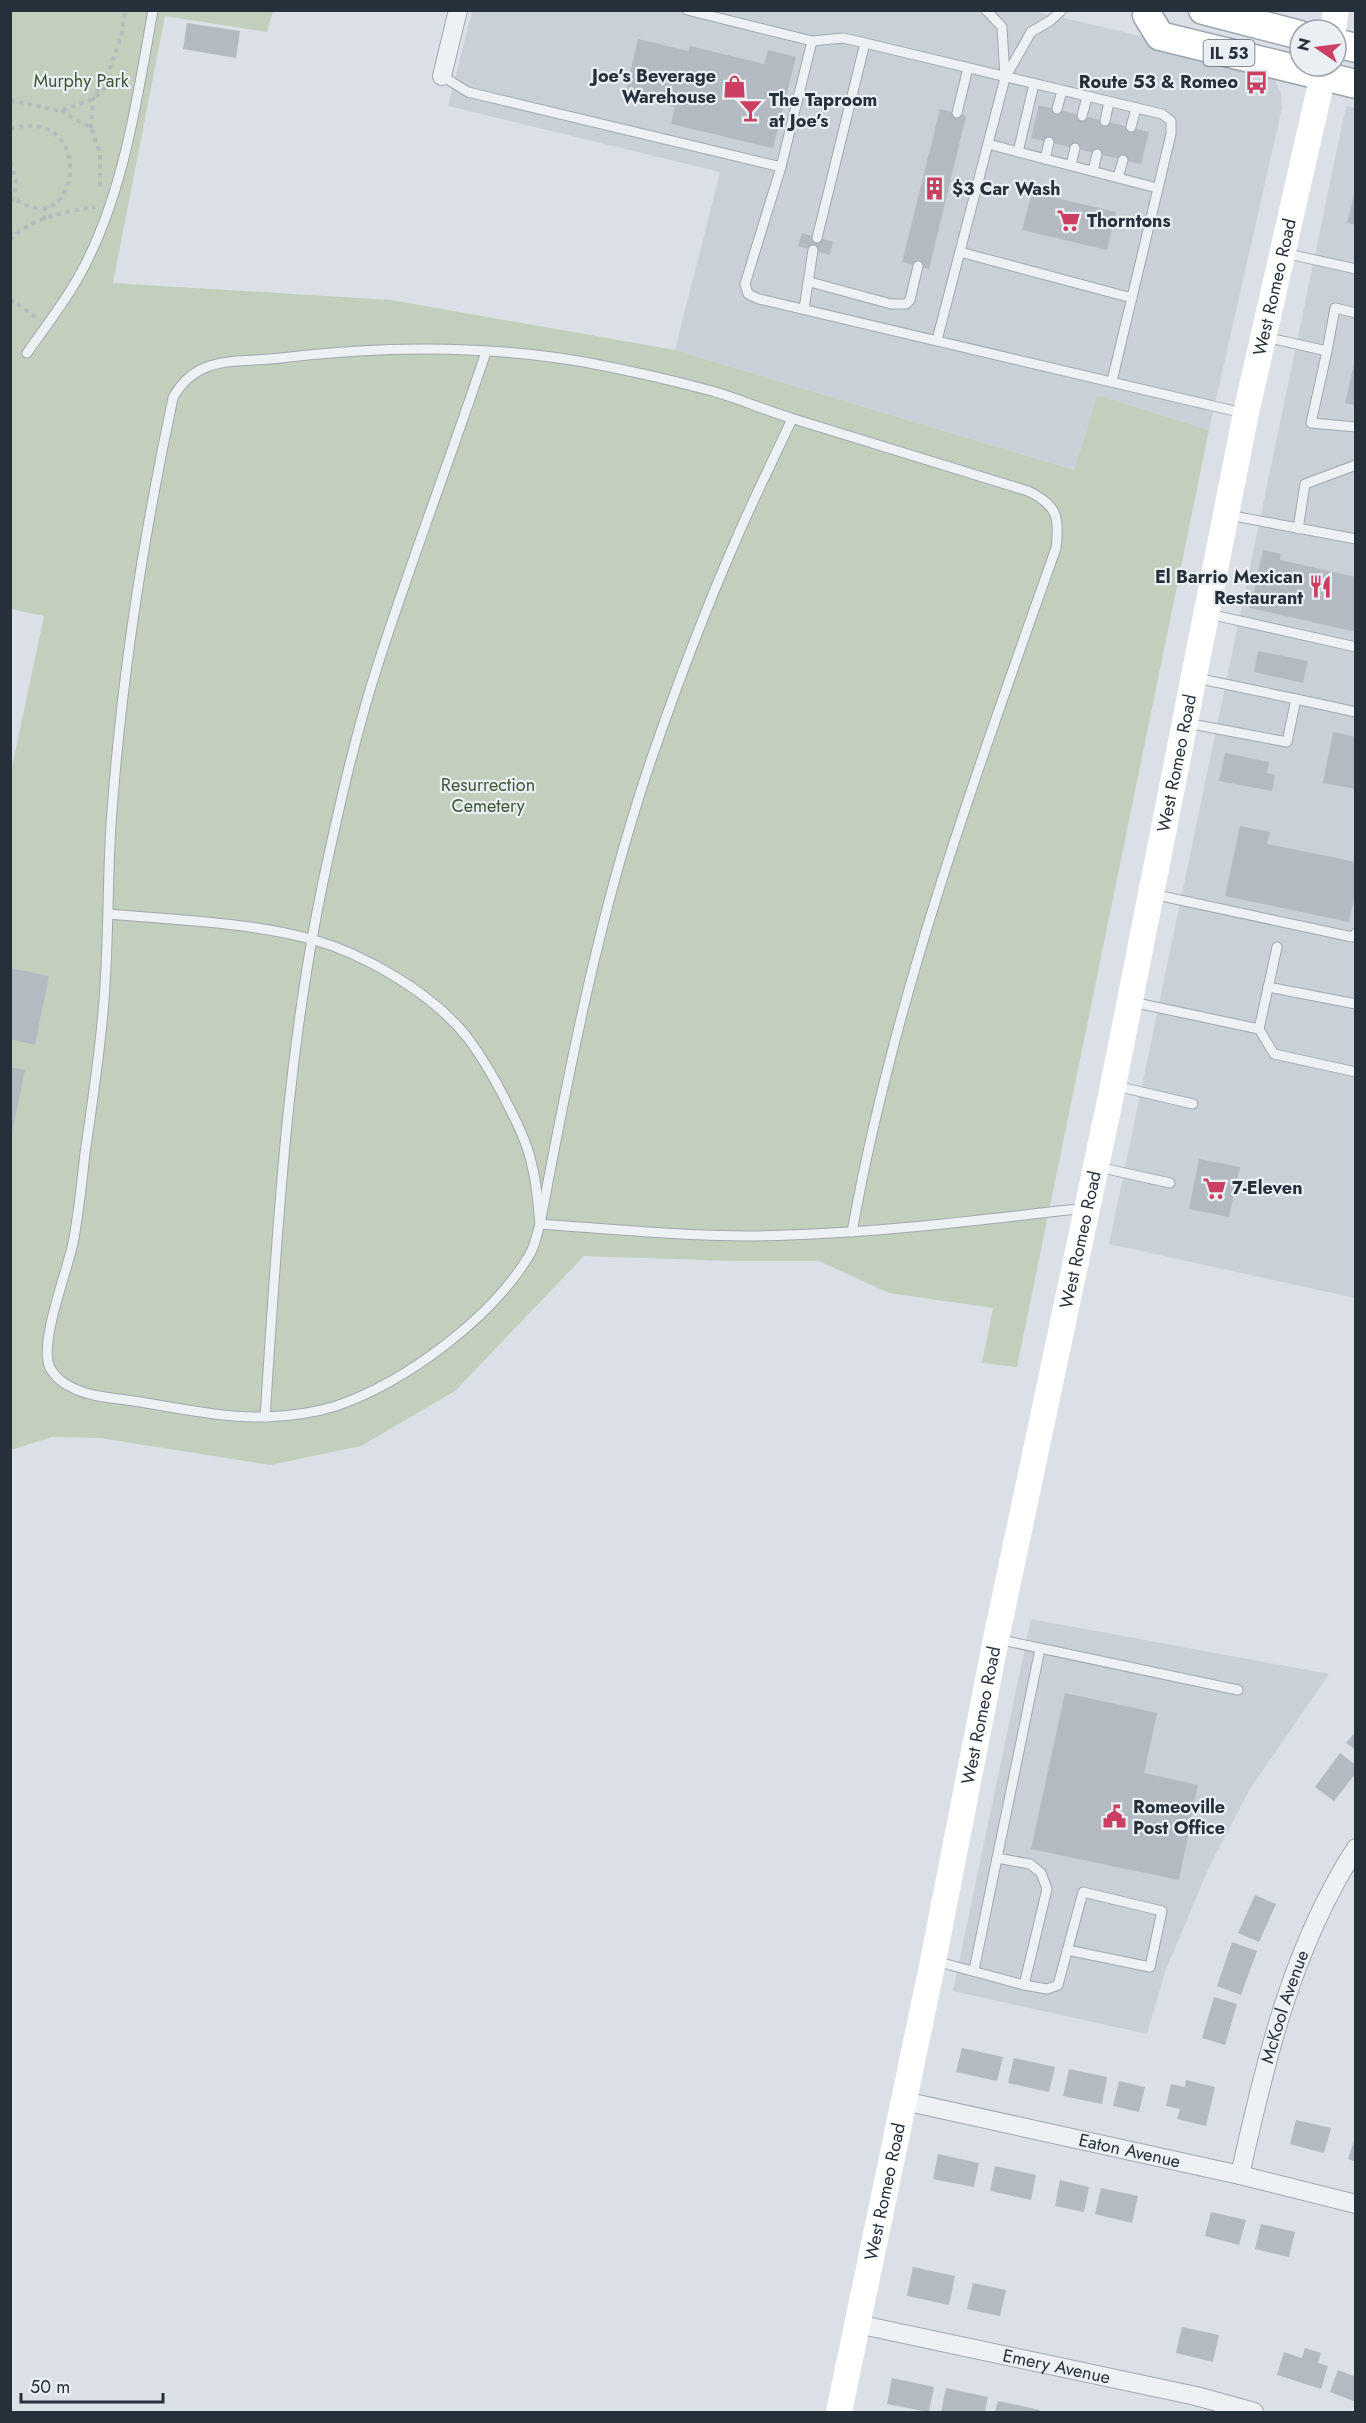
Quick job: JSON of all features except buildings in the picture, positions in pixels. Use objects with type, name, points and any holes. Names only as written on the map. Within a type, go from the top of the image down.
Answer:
[{"type":"main road","name":"IL 53","points":[[1203,10],[1288,31]]},
{"type":"main road","name":"IL 53","points":[[1144,12],[1160,36],[1288,63]]},
{"type":"main road","name":"West Romeo Road","points":[[838,2412],[933,1961],[996,1639],[1113,1086],[1246,413],[1322,78]]},
{"type":"main road","name":"IL 53","points":[[1341,78],[1356,84]]},
{"type":"street","points":[[442,76],[458,10]]},
{"type":"street","name":"McKool Avenue","points":[[1240,2175],[1273,2035],[1287,1991],[1312,1932],[1356,1848]]},
{"type":"street","name":"Eaton Avenue","points":[[904,2101],[1240,2175],[1356,2204]]},
{"type":"street","name":"Emery Avenue","points":[[857,2324],[1196,2396],[1254,2412]]},
{"type":"lane","points":[[27,353],[66,297],[87,261],[104,219],[121,165],[153,10]]},
{"type":"lane","points":[[687,10],[812,41],[843,38],[865,43],[1162,114],[1171,121],[1171,134],[1112,381]]},
{"type":"lane","points":[[986,10],[1002,27],[1005,78]]},
{"type":"lane","points":[[937,340],[1005,78],[1031,32],[1050,21],[1062,10]]},
{"type":"lane","points":[[812,41],[781,167],[745,284],[748,294],[759,299],[1246,413]]},
{"type":"lane","points":[[817,238],[865,43]]},
{"type":"lane","points":[[957,113],[968,68]]},
{"type":"lane","points":[[442,76],[468,92],[781,167]]},
{"type":"lane","points":[[1017,152],[1034,84]]},
{"type":"lane","points":[[1057,110],[1062,91]]},
{"type":"lane","points":[[1083,116],[1087,97]]},
{"type":"lane","points":[[1105,121],[1109,102]]},
{"type":"lane","points":[[1131,127],[1136,108]]},
{"type":"lane","points":[[1045,159],[1049,142]]},
{"type":"lane","points":[[988,144],[1157,188]]},
{"type":"lane","points":[[1071,165],[1075,148]]},
{"type":"lane","points":[[1093,171],[1097,154]]},
{"type":"lane","points":[[1118,177],[1123,160]]},
{"type":"lane","points":[[804,309],[810,282],[813,250]]},
{"type":"lane","points":[[960,252],[1131,298]]},
{"type":"lane","points":[[1282,253],[1356,269]]},
{"type":"lane","points":[[810,282],[891,304],[906,304],[910,300],[918,266]]},
{"type":"lane","points":[[1356,313],[1335,308],[1311,423],[1356,427]]},
{"type":"lane","points":[[1263,337],[1327,351]]},
{"type":"lane","points":[[792,419],[735,541],[702,620],[649,768],[621,860],[578,1027],[540,1224],[532,1251],[516,1273],[493,1301],[436,1351],[408,1371],[355,1399],[325,1409],[265,1417],[222,1415],[83,1393],[59,1380],[48,1363],[49,1334],[75,1230],[103,1012],[111,829],[126,676],[160,459],[173,398],[180,384],[189,374],[215,364],[340,351],[418,350],[486,352],[584,362],[713,392],[792,419],[1028,491],[1044,499],[1053,508],[1058,518],[1056,548],[953,846],[914,972],[866,1158],[852,1232]]},
{"type":"lane","points":[[265,1417],[287,1124],[301,1007],[338,818],[379,661],[486,352]]},
{"type":"lane","points":[[1298,529],[1305,484],[1356,465]]},
{"type":"lane","points":[[1227,515],[1356,539]]},
{"type":"lane","points":[[1206,614],[1356,647]]},
{"type":"lane","points":[[1193,678],[1356,712]]},
{"type":"lane","points":[[1184,722],[1287,742],[1296,699]]},
{"type":"lane","points":[[1152,894],[1352,937],[1356,933]]},
{"type":"lane","points":[[109,914],[269,929],[313,940],[344,950],[409,987],[441,1010],[466,1037],[496,1080],[518,1125],[532,1165],[540,1224]]},
{"type":"lane","points":[[1277,947],[1259,1029],[1274,1053],[1356,1072]]},
{"type":"lane","points":[[1268,987],[1356,1004]]},
{"type":"lane","points":[[1130,1002],[1259,1029]]},
{"type":"lane","points":[[1113,1086],[1193,1104]]},
{"type":"lane","points":[[1096,1167],[1170,1183]]},
{"type":"lane","points":[[540,1224],[657,1233],[748,1236],[914,1228],[1087,1208]]},
{"type":"lane","points":[[996,1639],[1238,1690]]},
{"type":"lane","points":[[974,1970],[1040,1649]]},
{"type":"lane","points":[[997,1858],[1030,1864],[1041,1873],[1047,1889],[1024,1985]]},
{"type":"lane","points":[[933,1961],[1047,1989],[1058,1985],[1067,1950],[1083,1892],[1162,1911],[1150,1967],[1067,1950]]},
{"type":"path","points":[[99,197],[100,153],[91,129],[93,99],[111,66],[122,33],[125,10]]},
{"type":"path","points":[[60,111],[93,99],[146,50]]},
{"type":"path","points":[[10,100],[60,111],[91,129]]},
{"type":"path","points":[[10,129],[22,125],[43,128],[57,136],[67,148],[71,164],[67,191],[54,205],[45,207],[24,205],[12,200],[15,179],[10,162]]},
{"type":"path","points":[[11,240],[18,232],[68,211],[99,206],[104,219]]},
{"type":"path","points":[[44,220],[45,207]]},
{"type":"path","points":[[10,222],[11,240]]},
{"type":"path","points":[[10,299],[47,324]]},
{"type":"shaded area","points":[[1029,10],[1253,62],[1266,69],[1275,80],[1281,93],[1282,108],[1209,430],[1097,395],[1074,470],[675,350],[720,172],[448,106],[472,11]]},
{"type":"shaded area","points":[[1346,106],[1356,108],[1355,1298],[1109,1244]]},
{"type":"shaded area","points":[[1031,1619],[1329,1674],[1250,1789],[1210,1865],[1165,1972],[1147,2034],[953,1991]]},
{"type":"green space","name":"Resurrection Cemetery","points":[[11,11],[273,11],[267,32],[165,16],[113,283],[391,300],[675,350],[1074,470],[1097,395],[1209,430],[1017,1367],[982,1363],[993,1308],[889,1293],[819,1261],[733,1261],[584,1256],[455,1391],[361,1446],[270,1465],[100,1438],[52,1437],[11,1450],[10,776],[44,616],[11,609]]},
{"type":"place","name":"Route 53 & Romeo","points":[[1256,82]]},
{"type":"place","name":"Joe’s Beverage Warehouse","points":[[734,86]]},
{"type":"place","name":"The Taproom at Joe’s","points":[[751,110]]},
{"type":"place","name":"$3 Car Wash","points":[[934,189]]},
{"type":"place","name":"Thorntons","points":[[1069,221]]},
{"type":"place","name":"El Barrio Mexican Restaurant","points":[[1321,587]]},
{"type":"place","name":"7-Eleven","points":[[1214,1188]]},
{"type":"place","name":"Romeoville Post Office","points":[[1115,1817]]},
{"type":"park label","name":"Murphy Park","points":[[81,81]]}]
